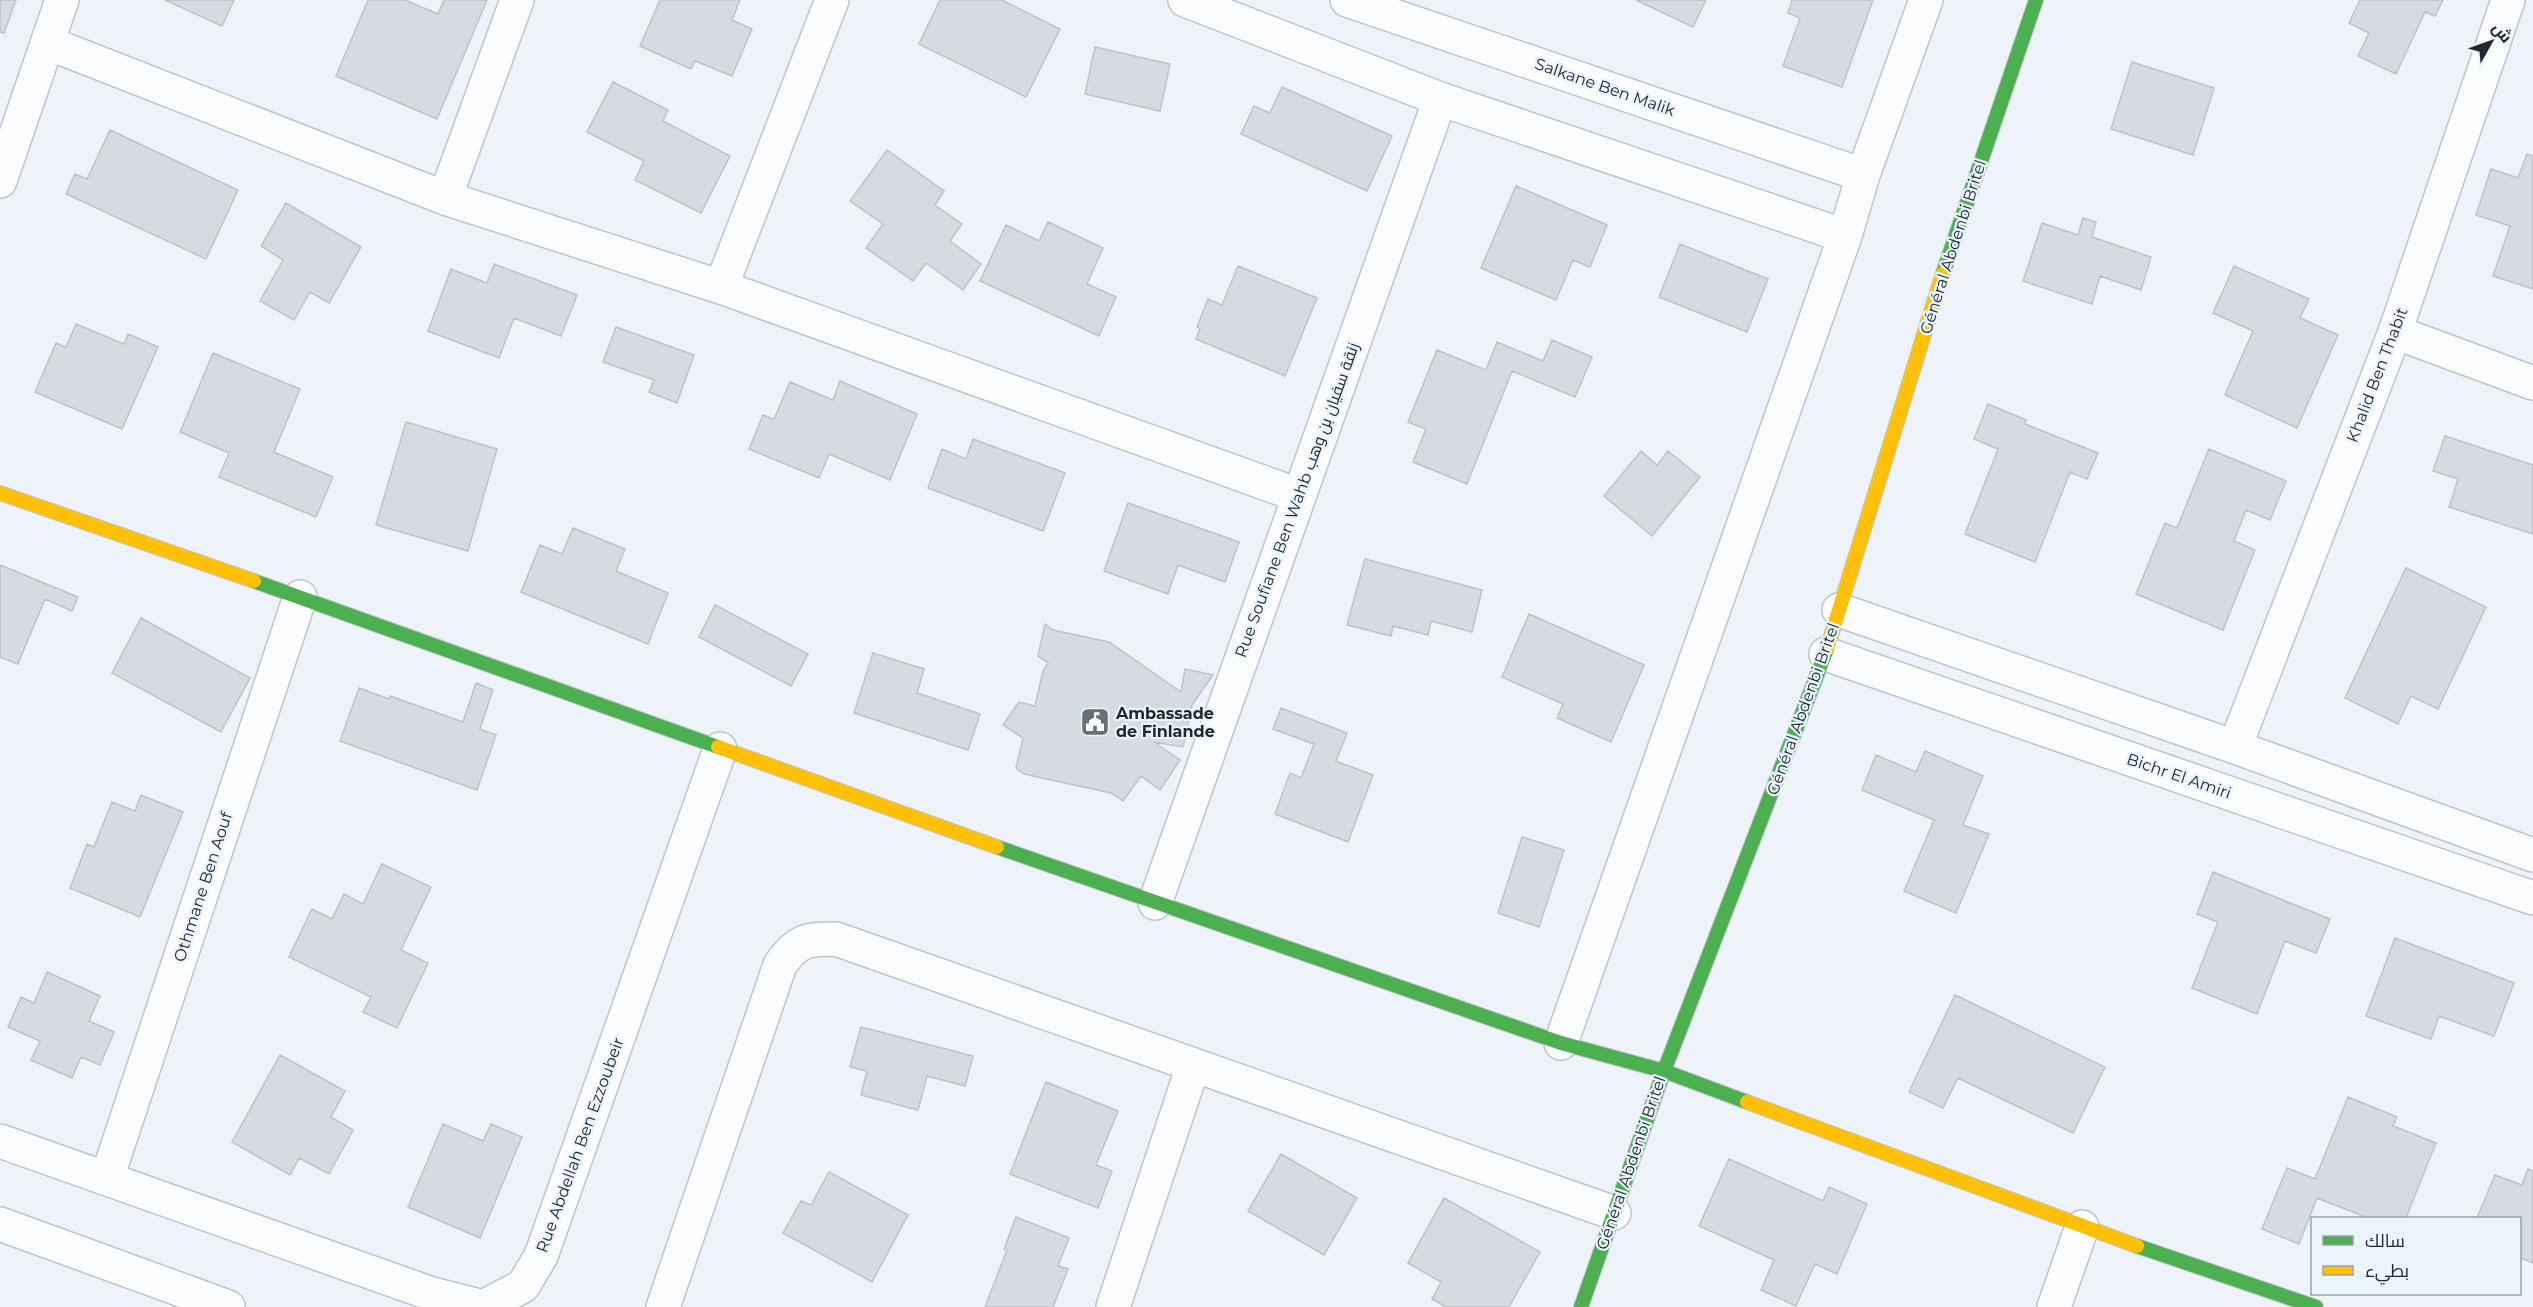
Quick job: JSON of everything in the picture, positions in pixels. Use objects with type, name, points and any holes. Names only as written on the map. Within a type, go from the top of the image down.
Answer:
[{"type":"street","points":[[0,181],[62,0]]},
{"type":"street","points":[[445,198],[517,0]]},
{"type":"street","points":[[721,287],[832,0]]},
{"type":"street","points":[[1185,0],[1440,99],[1845,236]]},
{"type":"street","name":"Salkane Ben Malik","points":[[1347,0],[1863,175]]},
{"type":"street","points":[[1561,1042],[1926,0]]},
{"type":"street","name":"Général Abdenbi Britel","points":[[1581,1307],[1664,1071],[1826,654],[1938,288],[2036,0]]},
{"type":"street","name":"Khalid Ben Thabit","points":[[2235,747],[2395,332],[2508,0]]},
{"type":"street","points":[[48,43],[445,198],[721,287],[1298,495]]},
{"type":"street","name":"Rue Soufiane Ben Wahb زنقة سفيان بن وهب","points":[[1155,903],[1440,99]]},
{"type":"street","points":[[2395,332],[2533,383]]},
{"type":"street","points":[[0,492],[1155,903],[1561,1042],[1664,1071],[2082,1227],[2316,1307]]},
{"type":"street","name":"Othmane Ben Aouf","points":[[107,1178],[300,597]]},
{"type":"street","points":[[1839,610],[2235,747],[2533,855]]},
{"type":"street","name":"Bichr El Amiri","points":[[1826,654],[2533,898]]},
{"type":"street","name":"Rue Abdellah Ben Ezzoubeir","points":[[0,1141],[432,1294],[483,1306],[523,1286],[541,1256],[720,749]]},
{"type":"street","points":[[663,1307],[780,965],[789,952],[809,939],[836,939],[1614,1213]]},
{"type":"street","points":[[1113,1307],[1193,1066]]},
{"type":"street","points":[[0,1224],[228,1307]]},
{"type":"street","points":[[2054,1307],[2082,1227]]},
{"type":"building","points":[[0,0],[16,0],[4,33],[0,32]]},
{"type":"building","points":[[165,0],[234,0],[222,26]]},
{"type":"building","points":[[368,0],[405,0],[438,14],[444,0],[487,0],[437,119],[336,76]]},
{"type":"building","points":[[660,0],[740,0],[732,20],[752,29],[732,76],[695,61],[691,69],[640,46]]},
{"type":"building","points":[[940,0],[1002,0],[1060,29],[1026,97],[919,44]]},
{"type":"building","points":[[1636,0],[1706,0],[1693,27]]},
{"type":"building","points":[[1792,0],[1873,0],[1842,87],[1783,66],[1800,18],[1788,13]]},
{"type":"building","points":[[2360,0],[2443,0],[2435,16],[2425,12],[2396,74],[2358,56],[2369,33],[2349,23]]},
{"type":"building","points":[[1095,47],[1170,64],[1160,111],[1085,94]]},
{"type":"building","points":[[2132,62],[2214,88],[2193,155],[2111,129]]},
{"type":"building","points":[[613,82],[668,110],[663,121],[730,156],[701,213],[635,180],[644,161],[587,132]]},
{"type":"building","points":[[1282,87],[1392,136],[1367,191],[1241,134],[1254,106],[1270,113]]},
{"type":"building","points":[[110,130],[238,190],[206,259],[66,194],[75,174],[87,179]]},
{"type":"building","points":[[887,150],[944,191],[935,205],[962,224],[950,241],[981,264],[963,290],[926,263],[913,281],[866,248],[883,224],[850,201]]},
{"type":"building","points":[[2527,154],[2533,156],[2533,289],[2493,276],[2510,226],[2476,215],[2491,169],[2518,178]]},
{"type":"building","points":[[1516,186],[1607,225],[1590,267],[1573,260],[1556,300],[1481,268]]},
{"type":"building","points":[[286,203],[361,247],[329,303],[310,292],[294,320],[260,301],[283,260],[261,246]]},
{"type":"building","points":[[2083,218],[2096,222],[2092,237],[2151,257],[2141,290],[2100,276],[2092,304],[2023,281],[2042,223],[2078,235]]},
{"type":"building","points":[[1048,222],[1103,248],[1087,284],[1116,297],[1099,336],[980,281],[1006,225],[1039,241]]},
{"type":"building","points":[[1680,244],[1768,279],[1747,332],[1659,297]]},
{"type":"building","points":[[494,264],[577,295],[561,336],[514,318],[499,358],[428,331],[451,269],[487,283]]},
{"type":"building","points":[[1238,266],[1317,298],[1285,376],[1196,339],[1200,329],[1197,327],[1208,299],[1222,305]]},
{"type":"building","points":[[2234,266],[2309,299],[2300,318],[2338,335],[2297,428],[2225,395],[2253,331],[2213,313]]},
{"type":"building","points":[[76,324],[124,344],[128,334],[158,347],[122,429],[35,392],[56,343],[66,347]]},
{"type":"building","points":[[616,327],[694,355],[677,403],[649,392],[654,380],[603,362]]},
{"type":"building","points":[[1552,340],[1592,357],[1575,397],[1512,371],[1467,484],[1413,462],[1426,429],[1408,422],[1437,350],[1486,370],[1497,342],[1543,361]]},
{"type":"building","points":[[213,353],[300,389],[274,452],[333,477],[316,517],[219,477],[229,453],[180,432]]},
{"type":"building","points":[[840,381],[917,414],[890,480],[829,454],[819,478],[749,449],[763,415],[774,419],[790,382],[833,400]]},
{"type":"building","points":[[1988,404],[2026,420],[2025,424],[2098,453],[2087,479],[2070,472],[2035,562],[1965,534],[1998,449],[1974,439]]},
{"type":"building","points":[[406,422],[497,449],[468,551],[376,525]]},
{"type":"building","points":[[2445,436],[2533,465],[2533,534],[2449,507],[2458,479],[2433,471]]},
{"type":"building","points":[[973,439],[1065,473],[1043,531],[928,488],[942,449],[966,459]]},
{"type":"building","points":[[2209,449],[2286,481],[2270,520],[2246,510],[2234,541],[2255,550],[2223,630],[2136,594],[2165,523],[2177,528]]},
{"type":"building","points":[[1641,451],[1657,465],[1668,451],[1700,477],[1652,536],[1604,496]]},
{"type":"building","points":[[1128,503],[1239,542],[1225,582],[1178,565],[1168,594],[1104,571]]},
{"type":"building","points":[[573,528],[625,549],[616,571],[668,593],[648,644],[521,592],[540,545],[562,554]]},
{"type":"building","points":[[1365,559],[1482,590],[1472,632],[1431,621],[1428,635],[1393,626],[1391,636],[1347,625]]},
{"type":"building","points":[[0,565],[78,597],[72,611],[45,599],[18,664],[0,657]]},
{"type":"building","points":[[2406,568],[2486,607],[2438,709],[2411,696],[2398,724],[2345,698]]},
{"type":"building","points":[[715,605],[808,654],[791,686],[699,637]]},
{"type":"building","points":[[1529,614],[1644,665],[1611,742],[1557,718],[1563,704],[1502,677]]},
{"type":"building","points":[[141,618],[250,678],[221,732],[112,673]]},
{"type":"building","points":[[1045,624],[1053,630],[1109,642],[1181,692],[1185,669],[1213,675],[1192,705],[1183,747],[1154,742],[1180,760],[1160,790],[1141,776],[1123,801],[1111,793],[1024,774],[1016,768],[1023,738],[1003,725],[1019,702],[1035,706],[1043,671],[1048,663],[1038,656]]},
{"type":"building","points":[[873,653],[924,669],[917,693],[980,714],[968,750],[854,713]]},
{"type":"building","points":[[476,683],[493,690],[480,729],[496,735],[477,790],[340,741],[359,688],[389,699],[390,696],[463,722]]},
{"type":"building","points":[[1281,708],[1347,733],[1336,761],[1373,775],[1348,842],[1275,814],[1290,773],[1301,778],[1314,744],[1273,729]]},
{"type":"building","points":[[1925,751],[1983,776],[1963,825],[1989,834],[1956,913],[1904,891],[1934,820],[1862,790],[1876,755],[1916,772]]},
{"type":"building","points":[[141,795],[183,812],[140,917],[70,888],[87,844],[94,847],[112,802],[135,811]]},
{"type":"building","points":[[1522,837],[1564,850],[1539,927],[1498,913]]},
{"type":"building","points":[[382,864],[431,887],[401,950],[428,963],[397,1028],[363,1012],[371,997],[289,957],[312,909],[332,919],[344,894],[363,904]]},
{"type":"building","points":[[2213,872],[2330,919],[2316,953],[2285,941],[2257,1014],[2192,988],[2218,922],[2197,914]]},
{"type":"building","points":[[2395,938],[2514,983],[2494,1036],[2439,1016],[2431,1039],[2366,1016]]},
{"type":"building","points":[[47,972],[100,996],[89,1021],[114,1032],[100,1065],[81,1057],[72,1078],[31,1060],[40,1041],[8,1027],[21,997],[34,1003]]},
{"type":"building","points":[[1955,995],[2105,1067],[2073,1133],[1958,1078],[1943,1108],[1909,1092]]},
{"type":"building","points":[[861,1027],[973,1056],[965,1086],[927,1076],[918,1110],[861,1095],[867,1071],[850,1067]]},
{"type":"building","points":[[280,1055],[345,1091],[331,1117],[353,1130],[329,1174],[299,1158],[290,1175],[232,1142]]},
{"type":"building","points":[[1046,1082],[1118,1111],[1096,1165],[1112,1171],[1098,1208],[1010,1174]]},
{"type":"building","points":[[2348,1097],[2397,1117],[2393,1126],[2436,1143],[2406,1217],[2365,1217],[2317,1198],[2299,1244],[2262,1229],[2287,1168],[2315,1179]]},
{"type":"building","points":[[443,1124],[483,1141],[491,1124],[522,1137],[480,1238],[408,1207]]},
{"type":"building","points":[[1281,1154],[1357,1198],[1324,1255],[1248,1211]]},
{"type":"building","points":[[1729,1159],[1823,1201],[1829,1187],[1867,1204],[1837,1274],[1815,1264],[1796,1306],[1761,1290],[1774,1260],[1699,1226]]},
{"type":"building","points":[[2528,1169],[2533,1171],[2533,1263],[2521,1258],[2521,1217],[2477,1217],[2495,1175],[2522,1185]]},
{"type":"building","points":[[829,1172],[908,1215],[872,1282],[783,1233],[801,1201],[811,1205]]},
{"type":"building","points":[[1444,1198],[1540,1252],[1509,1307],[1446,1307],[1432,1299],[1441,1282],[1408,1263]]},
{"type":"building","points":[[1016,1217],[1069,1238],[1058,1266],[1068,1269],[1053,1307],[985,1307],[1007,1250],[1004,1249]]},
{"type":"traffic: fast","points":[[1943,273],[2036,0]]},
{"type":"traffic: fast","points":[[254,581],[718,747]]},
{"type":"traffic: fast","points":[[1581,1307],[1664,1071],[1827,649]]},
{"type":"traffic: fast","points":[[997,847],[1561,1043],[1664,1071],[1747,1102]]},
{"type":"traffic: fast","points":[[2137,1246],[2316,1307]]},
{"type":"traffic: slow","points":[[1827,649],[1943,273]]},
{"type":"traffic: slow","points":[[0,493],[254,581]]},
{"type":"traffic: slow","points":[[718,747],[997,847]]},
{"type":"traffic: slow","points":[[1747,1102],[2137,1246]]},
{"type":"place","name":"Ambassade de Finlande","points":[[1095,722]]}]
